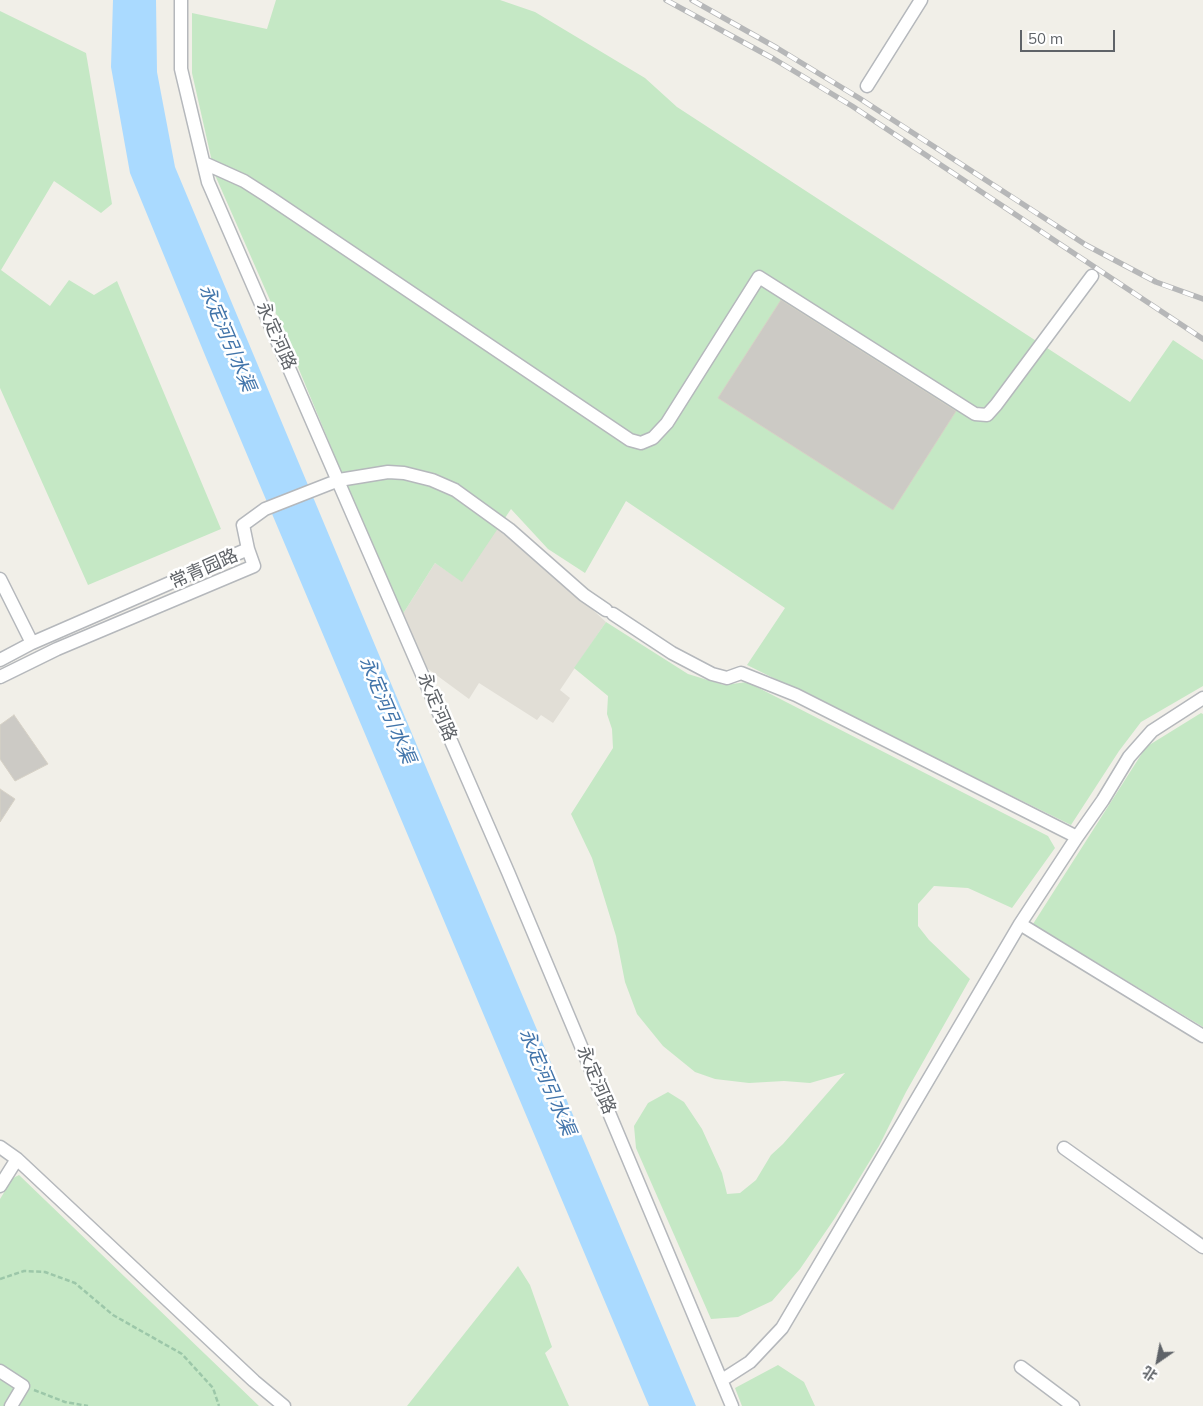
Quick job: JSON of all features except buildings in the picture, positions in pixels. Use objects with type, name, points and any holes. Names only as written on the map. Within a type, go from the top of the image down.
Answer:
[{"type":"street","name":"永定河路","points":[[181,0],[181,69],[208,182],[508,872],[732,1406]]},
{"type":"street","points":[[866,86],[921,0]]},
{"type":"street","points":[[204,163],[244,181],[630,440],[642,443],[653,438],[667,423],[759,277],[975,414],[987,414],[996,405],[1092,276]]},
{"type":"street","points":[[248,549],[243,525],[266,509],[325,485],[339,480],[388,472],[404,473],[432,480],[455,490],[509,529],[584,595],[672,653],[712,674],[727,678],[741,673],[796,695],[1077,837]]},
{"type":"street","name":"常青园路","points":[[0,660],[32,644],[248,549],[254,566],[57,649],[0,677]]},
{"type":"street","points":[[0,579],[32,644]]},
{"type":"street","points":[[722,1380],[750,1362],[782,1328],[1020,924],[1103,800],[1129,757],[1152,731],[1203,698]]},
{"type":"street","points":[[1020,924],[1203,1036]]},
{"type":"street","points":[[0,1147],[17,1159],[254,1381],[284,1406]]},
{"type":"street","points":[[1064,1148],[1203,1247]]},
{"type":"street","points":[[0,1186],[17,1159]]},
{"type":"street","points":[[1021,1367],[1073,1406]]},
{"type":"street","points":[[0,1371],[23,1386],[11,1406]]},
{"type":"path","points":[[0,1280],[24,1271],[45,1272],[75,1283],[113,1315],[182,1354],[212,1388],[219,1406]]},
{"type":"path","points":[[23,1386],[65,1402],[88,1406]]},
{"type":"shaded area","points":[[499,524],[606,622],[560,690],[570,698],[553,723],[541,715],[537,720],[479,683],[469,699],[420,663],[401,617],[435,563],[462,581]]},
{"type":"green space","points":[[276,0],[500,0],[535,12],[645,78],[677,107],[1130,402],[1173,340],[1203,360],[1203,686],[1141,722],[1119,751],[1071,825],[747,665],[785,608],[626,501],[585,573],[548,549],[511,509],[462,582],[435,563],[401,617],[277,316],[215,175],[192,73],[192,13],[267,29]]},
{"type":"green space","points":[[0,11],[86,53],[112,204],[101,213],[54,181],[1,270],[50,306],[69,280],[94,295],[117,281],[221,529],[88,585],[0,388]]},
{"type":"green space","points":[[606,622],[688,674],[724,685],[747,682],[1048,836],[1055,848],[1012,908],[968,888],[934,886],[918,904],[918,926],[929,940],[970,979],[906,1092],[879,1146],[835,1218],[800,1269],[772,1301],[738,1317],[711,1319],[636,1148],[634,1126],[648,1103],[668,1092],[684,1102],[702,1129],[722,1173],[727,1194],[740,1193],[756,1180],[771,1155],[783,1144],[845,1073],[810,1083],[784,1081],[749,1083],[715,1079],[695,1072],[663,1046],[637,1014],[625,982],[616,936],[592,858],[571,814],[613,748],[612,729],[607,714],[608,696],[574,668]]},
{"type":"green space","points":[[1201,713],[1203,714],[1203,1027],[1033,924],[1146,747]]},
{"type":"green space","points":[[19,1175],[259,1406],[0,1406],[0,1199],[13,1178]]},
{"type":"green space","points":[[518,1266],[530,1285],[552,1347],[545,1353],[569,1406],[407,1406]]},
{"type":"green space","points":[[778,1365],[804,1382],[815,1406],[742,1406],[735,1388]]},
{"type":"water","name":"永定河引水渠","points":[[113,0],[156,0],[157,72],[175,167],[696,1406],[649,1406],[207,360],[130,173],[111,67]]},
{"type":"railway","points":[[666,0],[774,59],[852,106],[1203,339]]},
{"type":"railway","points":[[692,0],[777,48],[859,98],[1086,245],[1156,282],[1203,299]]}]
